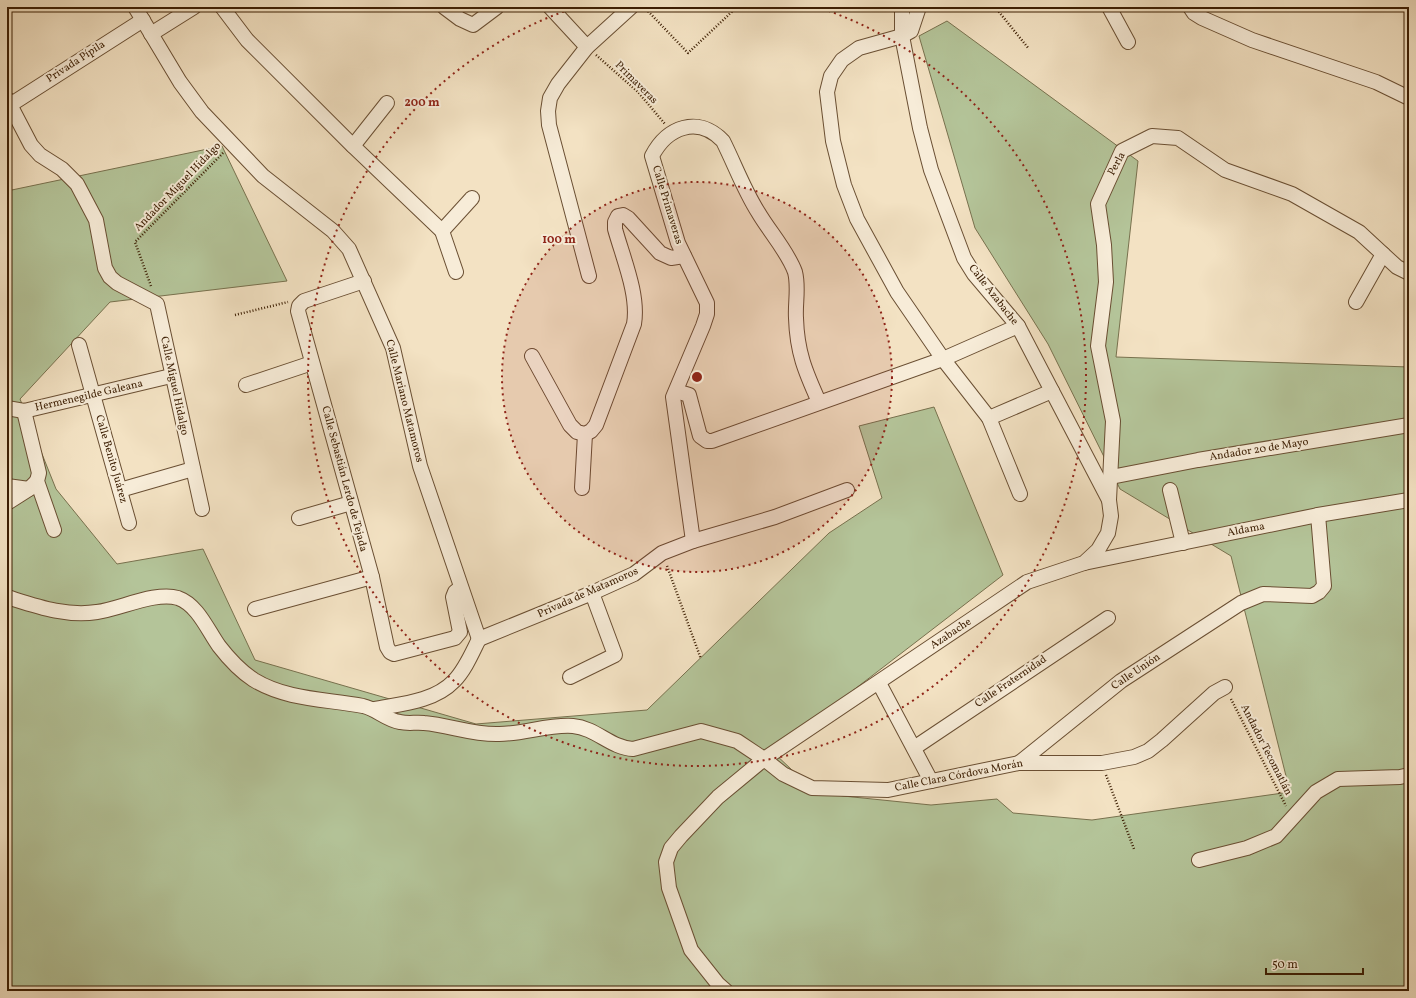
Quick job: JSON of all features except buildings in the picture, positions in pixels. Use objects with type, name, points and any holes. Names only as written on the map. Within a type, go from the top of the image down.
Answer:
[{"type":"street","name":"Calle Mariano Matamoros","points":[[135,7],[184,88],[202,112],[263,176],[342,240],[349,249],[393,348],[420,466],[460,588],[479,639]]},
{"type":"street","points":[[151,34],[194,7]]},
{"type":"street","points":[[222,7],[247,40],[352,146],[442,231],[456,272]]},
{"type":"street","points":[[444,7],[460,20],[473,24],[497,7]]},
{"type":"street","points":[[550,7],[587,47]]},
{"type":"street","points":[[589,276],[549,126],[548,111],[550,98],[558,84],[587,47],[631,7]]},
{"type":"street","name":"Calle Azabache","points":[[902,7],[902,36],[920,128],[931,170],[964,258],[974,274],[1018,326],[1109,500]]},
{"type":"street","points":[[919,7],[914,24],[910,31],[902,36],[859,48],[842,60],[831,76],[827,92],[832,134],[844,185],[857,219],[897,292],[943,359],[989,418],[1020,494]]},
{"type":"street","points":[[1108,7],[1128,42]]},
{"type":"street","points":[[1190,7],[1194,13],[1202,18],[1252,40],[1376,82],[1409,98]]},
{"type":"street","name":"Privada Pípila","points":[[8,102],[143,20]]},
{"type":"street","points":[[8,102],[31,145],[40,155],[62,169],[77,184],[96,220],[105,268],[110,277],[117,283],[157,304]]},
{"type":"street","points":[[352,146],[387,103]]},
{"type":"street","name":"Calle Primaveras","points":[[693,541],[673,397],[707,314],[707,303],[684,256],[652,156],[658,144],[672,132],[688,127],[705,128],[716,133],[723,141],[756,210],[790,261],[795,272],[797,283],[796,316],[798,346],[804,369],[819,402]]},
{"type":"street","name":"Perla","points":[[1109,500],[1114,422],[1098,346],[1106,282],[1104,245],[1098,204],[1122,150],[1152,136],[1178,138],[1225,170],[1292,194],[1359,232],[1397,267],[1409,273]]},
{"type":"street","points":[[442,231],[472,198]]},
{"type":"street","points":[[532,356],[570,425],[577,432],[585,434],[591,431],[596,425],[634,324],[636,312],[635,299],[614,229],[618,216],[623,215],[628,218],[665,257],[684,256]]},
{"type":"street","points":[[1356,302],[1383,254]]},
{"type":"street","points":[[300,306],[304,302],[364,281]]},
{"type":"street","name":"Calle Miguel Hidalgo","points":[[157,304],[171,376],[202,509]]},
{"type":"street","name":"Calle Sebastián Lerdo de Tejada","points":[[300,306],[298,311],[372,577],[387,647],[390,652],[394,654],[456,638],[460,632],[453,597],[455,592],[460,588]]},
{"type":"street","points":[[676,391],[689,395],[700,436],[708,441],[943,359],[1018,326]]},
{"type":"street","name":"Calle Benito Juárez","points":[[79,345],[129,523]]},
{"type":"street","points":[[246,385],[312,363]]},
{"type":"street","name":"Hermenegilde Galeana","points":[[7,408],[24,411],[171,376]]},
{"type":"street","points":[[989,418],[1052,391]]},
{"type":"street","points":[[7,503],[33,485],[39,473],[24,411]]},
{"type":"street","name":"Andador 20 de Mayo","points":[[1110,477],[1198,460],[1409,426]]},
{"type":"street","points":[[582,488],[585,434]]},
{"type":"street","points":[[120,490],[193,469]]},
{"type":"street","points":[[7,486],[33,485]]},
{"type":"street","points":[[33,485],[54,530]]},
{"type":"street","name":"Privada de Matamoros","points":[[479,639],[592,593],[634,574],[662,553],[693,541],[775,517],[847,490]]},
{"type":"street","points":[[1170,490],[1183,543]]},
{"type":"street","name":"Azabache","points":[[726,991],[718,984],[691,950],[669,888],[666,862],[676,842],[708,808],[764,759],[1027,582],[1084,563],[1098,550],[1108,533],[1111,516],[1109,500]]},
{"type":"street","name":"Aldama","points":[[1084,563],[1318,515],[1409,500]]},
{"type":"street","points":[[299,518],[351,503]]},
{"type":"street","name":"Calle Unión","points":[[1019,762],[1120,681],[1241,603],[1263,594],[1312,596],[1319,592],[1324,586],[1318,515]]},
{"type":"street","points":[[255,609],[372,577]]},
{"type":"street","points":[[570,677],[615,655],[592,593]]},
{"type":"street","points":[[7,597],[43,608],[79,614],[98,612],[153,598],[168,596],[178,598],[189,604],[197,613],[220,647],[236,666],[254,680],[287,694],[374,709],[409,702],[431,696],[444,690],[455,681],[479,639]]},
{"type":"street","name":"Calle Fraternidad","points":[[914,748],[1108,618]]},
{"type":"street","points":[[879,683],[931,781]]},
{"type":"street","name":"Calle Clara Córdova Morán","points":[[764,759],[783,774],[812,788],[888,790],[1019,762],[1102,763],[1134,757],[1148,751],[1214,693],[1225,687]]},
{"type":"street","points":[[374,709],[391,720],[401,723],[425,723],[477,733],[499,734],[571,726],[583,727],[623,748],[633,749],[701,731],[737,741],[764,759]]},
{"type":"street","points":[[1199,860],[1247,848],[1276,836],[1316,792],[1338,779],[1400,777],[1409,775]]},
{"type":"path","points":[[644,7],[688,53],[737,7]]},
{"type":"path","points":[[995,7],[1029,49]]},
{"type":"path","name":"Primaveras","points":[[587,47],[638,92],[672,132]]},
{"type":"path","name":"Andador Miguel Hidalgo","points":[[157,304],[135,242],[231,144]]},
{"type":"path","points":[[235,314],[283,302],[300,306]]},
{"type":"path","points":[[662,553],[701,659]]},
{"type":"path","name":"Andador Tecomatlán","points":[[1225,687],[1292,819]]},
{"type":"path","points":[[1102,763],[1134,849]]},
{"type":"green space","points":[[947,21],[1138,161],[1116,357],[1409,367],[1409,991],[7,991],[7,191],[222,146],[287,281],[110,302],[20,399],[56,489],[117,564],[203,549],[255,660],[476,724],[647,710],[829,533],[882,498],[859,426],[934,407],[1003,575],[773,752],[810,787],[843,796],[931,805],[997,799],[1013,813],[1092,820],[1290,792],[1231,556],[1120,489],[1048,344],[975,228],[919,36]]}]
